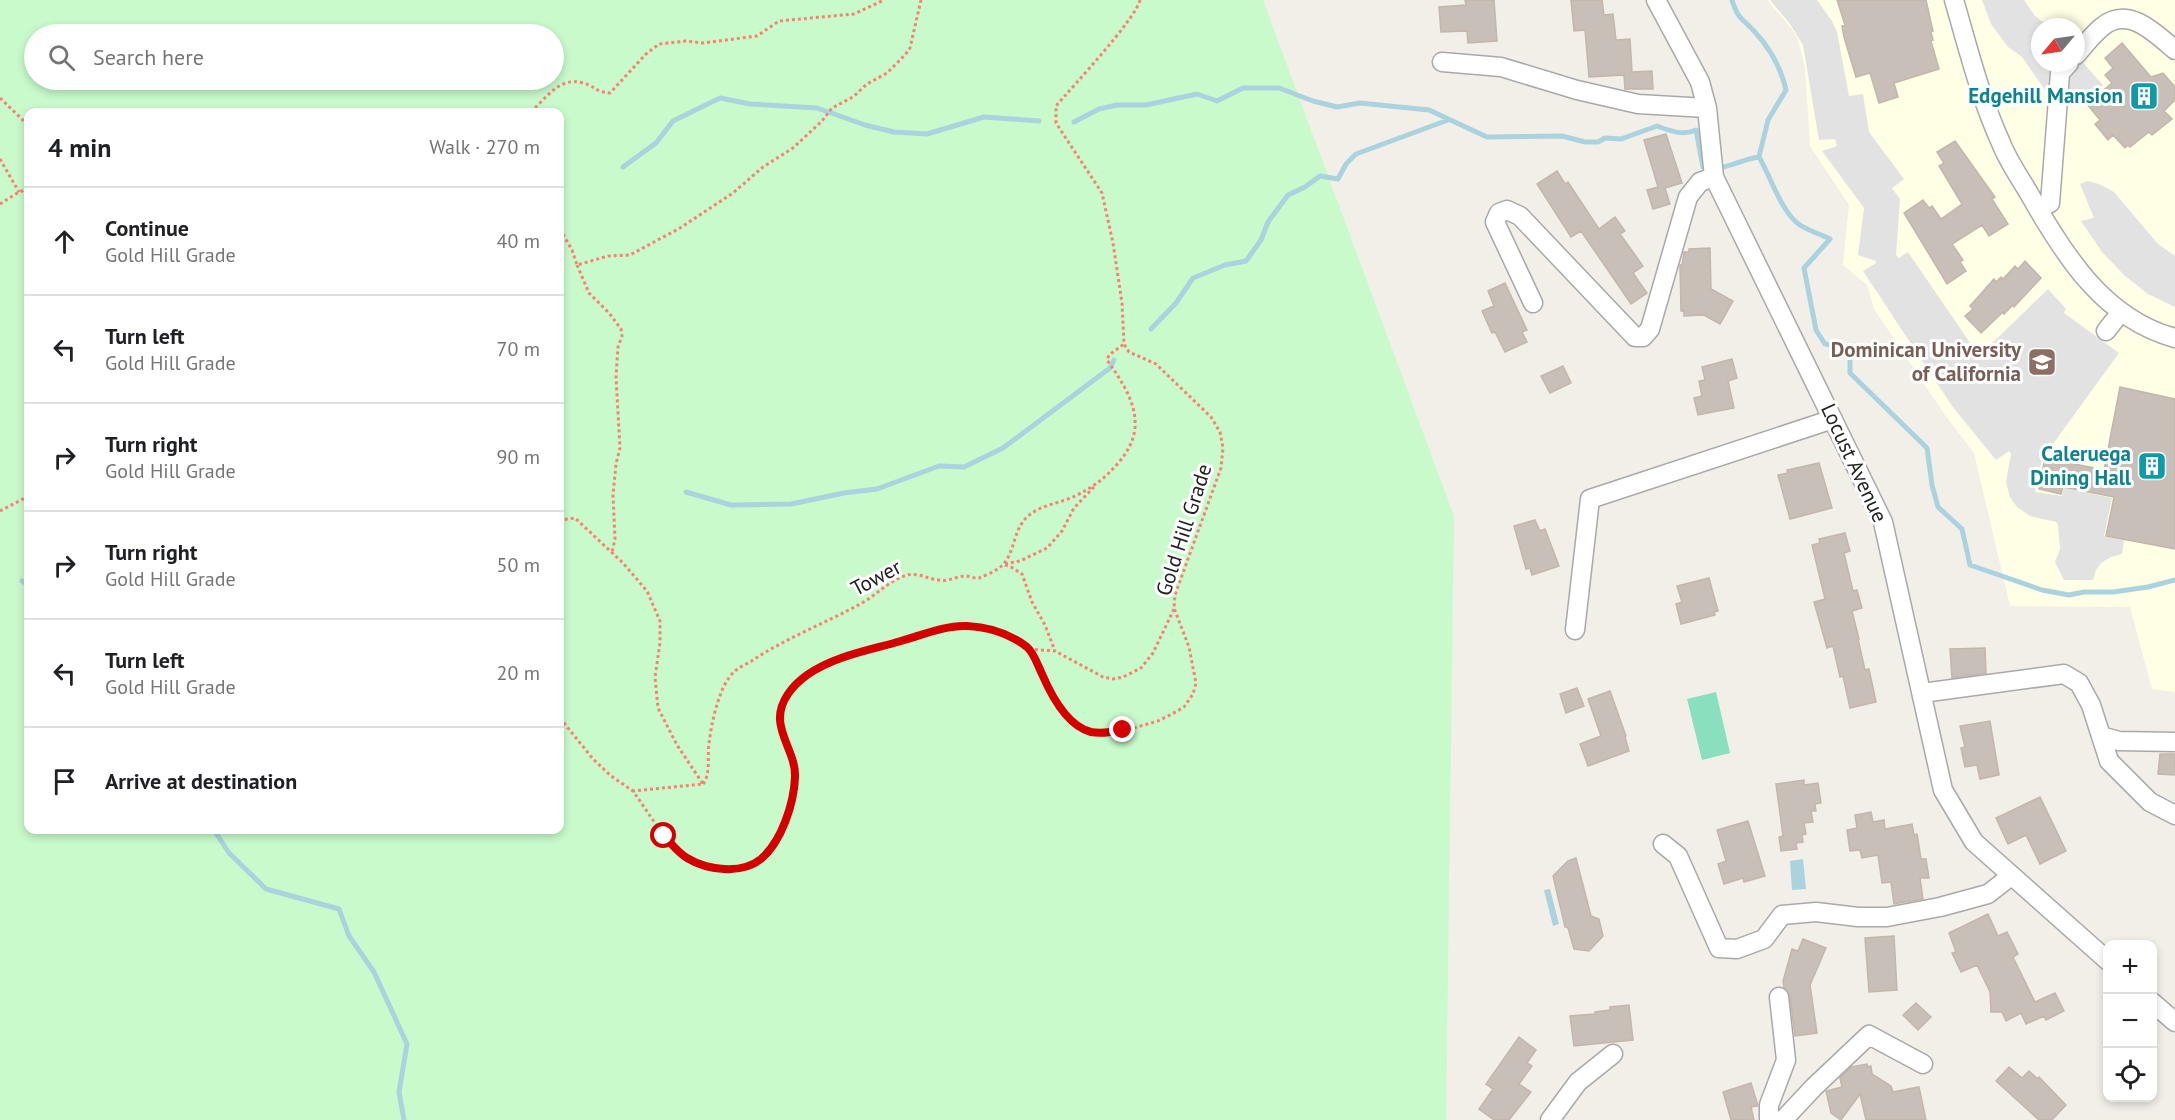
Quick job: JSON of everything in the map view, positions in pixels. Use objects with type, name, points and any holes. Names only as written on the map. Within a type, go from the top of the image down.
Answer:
[{"type":"street","name":"Locust Avenue","points":[[1656,0],[1700,82],[1707,108],[1714,177],[1883,522],[1943,790],[1974,842],[2103,958]]},
{"type":"street","points":[[1954,0],[1978,83],[2001,145],[2055,240],[2095,291],[2121,312],[2158,334],[2175,339]]},
{"type":"street","points":[[2085,45],[2102,27],[2116,18],[2133,19],[2175,50]]},
{"type":"street","points":[[1442,62],[1501,67],[1577,90],[1638,104],[1707,108]]},
{"type":"street","points":[[2038,209],[2050,203],[2061,72]]},
{"type":"street","points":[[1533,303],[1495,222],[1499,213],[1507,210],[1520,216],[1635,337],[1643,337],[1650,329],[1688,197],[1700,182],[1714,177]]},
{"type":"street","points":[[2106,331],[2121,312]]},
{"type":"street","points":[[1575,630],[1590,499],[1833,419]]},
{"type":"street","points":[[1922,693],[2064,674],[2079,683],[2091,705],[2109,761],[2150,802],[2175,815]]},
{"type":"street","points":[[2102,736],[2119,741],[2175,742]]},
{"type":"street","points":[[1663,844],[1678,856],[1719,948],[1737,949],[1764,939],[1782,915],[1816,912],[1858,917],[1887,917],[1940,908],[1988,894],[2012,876]]},
{"type":"street","points":[[1769,1120],[1769,1105],[1786,1060],[1779,998]]},
{"type":"street","points":[[2157,1006],[2175,1022]]},
{"type":"street","points":[[1783,1120],[1869,1035],[1923,1064]]},
{"type":"street","points":[[1550,1120],[1578,1082],[1613,1054]]},
{"type":"path","points":[[564,83],[570,80],[585,83],[599,92],[610,93],[646,54],[659,44],[686,41],[704,43],[757,36],[779,21],[855,14],[884,0]]},
{"type":"path","points":[[577,265],[608,256],[630,255],[680,228],[727,198],[763,167],[793,148],[822,121],[832,108],[853,97],[867,84],[887,73],[905,56],[910,48],[921,0]]},
{"type":"path","points":[[1055,651],[1048,638],[1045,625],[1032,602],[1022,574],[1004,565],[1022,523],[1027,517],[1040,507],[1066,500],[1096,486],[1130,449],[1136,420],[1132,402],[1120,377],[1107,360],[1108,355],[1124,344],[1122,303],[1109,218],[1102,193],[1056,123],[1056,106],[1122,28],[1138,7],[1140,0]]},
{"type":"path","points":[[535,108],[554,90]]},
{"type":"path","points":[[0,98],[24,121]]},
{"type":"path","points":[[0,159],[19,192]]},
{"type":"path","points":[[0,204],[24,190]]},
{"type":"path","points":[[564,234],[589,293],[621,329],[616,377],[620,448],[613,495],[615,539],[612,553]]},
{"type":"path","name":"Gold Hill Grade","points":[[1029,649],[1051,695],[1082,728],[1091,732],[1123,730],[1158,721],[1184,707],[1193,693],[1196,683],[1189,647],[1174,608],[1174,595],[1221,468],[1223,448],[1220,432],[1210,417],[1156,364],[1129,352],[1124,344]]},
{"type":"path","name":"Tower","points":[[703,784],[708,778],[709,744],[718,704],[724,685],[733,673],[787,639],[863,603],[904,576],[915,574],[942,581],[967,576],[977,578],[1047,548],[1062,531],[1074,508],[1096,486]]},
{"type":"path","points":[[0,511],[24,497]]},
{"type":"path","points":[[564,520],[575,518],[623,563],[647,591],[660,621],[660,643],[655,677],[658,708],[677,745],[703,784],[633,791]]},
{"type":"path","points":[[564,723],[593,759],[611,776],[633,791],[664,836],[685,857],[701,865],[718,868],[741,867],[760,859],[778,837],[792,803],[795,773],[780,719],[784,700],[793,687],[806,675],[841,658],[941,629],[967,626],[1008,634],[1029,649],[1055,651],[1102,677],[1113,679],[1124,677],[1141,668],[1154,653],[1174,608]]},
{"type":"shaded area","name":"Dominican University of California","points":[[1767,0],[2175,0],[2175,692],[2152,689],[2130,607],[2010,606],[1974,453],[1945,415],[1874,309],[1867,285],[1843,265],[1849,205],[1810,146],[1805,67],[1798,40],[1792,29]]},
{"type":"shaded area","points":[[1770,0],[1817,0],[1832,21],[1837,32],[1849,96],[1863,94],[1869,132],[1904,179],[1892,188],[1900,199],[1896,255],[1899,258],[1908,252],[1979,356],[2048,289],[2066,309],[2064,313],[2119,353],[2042,459],[2035,492],[2062,496],[2064,488],[2112,498],[2104,536],[2124,540],[2122,554],[2101,563],[2093,580],[2064,580],[2055,562],[2060,549],[2058,525],[2056,522],[2030,516],[2017,507],[2010,497],[2006,482],[2011,454],[2009,451],[1996,460],[1952,406],[1863,271],[1876,263],[1876,261],[1858,255],[1864,208],[1822,151],[1837,146],[1835,139],[1819,140],[1803,45],[1790,24]]},
{"type":"shaded area","points":[[1982,0],[2024,0],[2038,18],[2031,18],[2031,70],[2022,57],[2008,47],[1991,24]]},
{"type":"shaded area","points":[[2085,65],[2103,85],[2084,102],[2074,90],[2045,90],[2032,72],[2085,72]]},
{"type":"shaded area","points":[[2088,181],[2114,192],[2158,244],[2175,256],[2175,307],[2148,294],[2125,276],[2102,252],[2081,221],[2094,218],[2080,184]]},
{"type":"green space","points":[[0,0],[1263,0],[1454,516],[1446,1120],[0,1120]]},
{"type":"green space","points":[[1716,692],[1730,753],[1702,760],[1687,699]]},
{"type":"water","points":[[1803,859],[1806,889],[1792,890],[1790,861]]},
{"type":"water","points":[[1550,889],[1559,924],[1553,926],[1544,890]]},
{"type":"building","points":[[1465,0],[1494,0],[1497,41],[1468,43],[1467,31],[1441,32],[1439,7],[1466,5]]},
{"type":"building","points":[[1571,0],[1602,0],[1604,15],[1613,14],[1616,40],[1630,39],[1632,72],[1652,71],[1653,89],[1625,89],[1624,75],[1589,77],[1585,30],[1574,31]]},
{"type":"building","points":[[1837,0],[1926,0],[1933,31],[1931,41],[1939,69],[1894,83],[1898,97],[1879,103],[1870,73],[1856,77],[1844,37],[1842,26],[1845,25]]},
{"type":"building","name":"Edgehill Mansion","points":[[2122,43],[2151,77],[2163,73],[2175,87],[2175,100],[2164,111],[2172,119],[2152,135],[2149,132],[2130,147],[2128,145],[2125,148],[2113,135],[2108,140],[2095,124],[2100,120],[2087,104],[2112,83],[2105,75],[2113,68],[2105,58]]},
{"type":"building","points":[[1666,134],[1682,183],[1665,188],[1670,204],[1653,209],[1647,190],[1658,187],[1644,140]]},
{"type":"building","points":[[1955,141],[1995,197],[1992,199],[2008,224],[1989,236],[1982,225],[1952,244],[1963,260],[1960,262],[1966,271],[1947,284],[1904,213],[1923,200],[1929,208],[1932,206],[1941,219],[1962,204],[1939,166],[1944,163],[1937,152]]},
{"type":"building","points":[[1557,171],[1565,184],[1568,182],[1599,229],[1615,217],[1625,231],[1620,234],[1643,266],[1633,273],[1647,293],[1631,304],[1581,231],[1571,237],[1537,184]]},
{"type":"building","points":[[1710,248],[1711,289],[1733,301],[1720,324],[1704,315],[1684,316],[1684,311],[1681,311],[1680,265],[1682,265],[1684,252],[1689,252],[1689,249]]},
{"type":"building","points":[[2025,261],[2041,278],[2014,307],[2013,305],[2004,314],[2003,312],[1981,333],[1965,316],[1973,309],[1970,306],[1994,279],[1996,282],[2001,277],[2003,279],[2015,266],[2018,269]]},
{"type":"building","points":[[1505,283],[1527,330],[1522,332],[1527,342],[1505,352],[1495,332],[1492,333],[1482,311],[1494,306],[1488,291]]},
{"type":"building","points":[[1732,359],[1737,378],[1728,381],[1734,408],[1698,415],[1694,398],[1702,396],[1699,381],[1705,380],[1702,367]]},
{"type":"building","points":[[1563,366],[1571,383],[1550,393],[1541,376]]},
{"type":"building","name":"Caleruega Dining Hall","points":[[2120,387],[2175,399],[2175,549],[2106,536],[2114,497],[2063,487],[2061,494],[2039,489],[2045,458],[2104,470]]},
{"type":"building","points":[[1819,463],[1832,508],[1790,519],[1778,475],[1788,473],[1787,470]]},
{"type":"building","points":[[1535,520],[1540,531],[1545,529],[1559,566],[1532,575],[1530,568],[1526,569],[1514,526]]},
{"type":"building","points":[[1845,533],[1850,551],[1844,553],[1853,591],[1857,590],[1862,608],[1852,611],[1865,670],[1869,669],[1876,702],[1850,708],[1833,646],[1827,648],[1814,602],[1825,599],[1812,545],[1820,543],[1819,539]]},
{"type":"building","points":[[1709,578],[1718,611],[1714,612],[1715,615],[1681,624],[1676,604],[1682,602],[1677,586]]},
{"type":"building","points":[[1985,648],[1986,673],[1952,678],[1950,649]]},
{"type":"building","points":[[1577,688],[1584,706],[1566,713],[1560,694]]},
{"type":"building","points":[[1610,691],[1629,751],[1588,766],[1580,744],[1601,736],[1588,699]]},
{"type":"building","points":[[1990,721],[1999,775],[1980,779],[1977,765],[1965,767],[1961,748],[1965,747],[1960,726]]},
{"type":"building","points":[[2160,754],[2175,754],[2175,775],[2158,774]]},
{"type":"building","points":[[1804,780],[1804,785],[1818,783],[1821,803],[1815,804],[1816,811],[1811,811],[1813,822],[1804,823],[1806,834],[1802,835],[1803,842],[1796,843],[1797,849],[1781,851],[1779,837],[1783,836],[1776,784]]},
{"type":"building","points":[[2040,797],[2066,851],[2040,864],[2026,835],[2008,844],[1996,818]]},
{"type":"building","points":[[1871,812],[1873,822],[1884,820],[1885,829],[1912,824],[1914,835],[1917,834],[1921,859],[1926,859],[1929,878],[1920,878],[1923,899],[1894,904],[1891,882],[1882,883],[1878,855],[1862,858],[1860,850],[1850,851],[1847,830],[1857,828],[1855,815]]},
{"type":"building","points":[[1748,821],[1765,876],[1744,882],[1743,878],[1724,884],[1718,864],[1726,861],[1717,830]]},
{"type":"building","points":[[1576,858],[1591,916],[1599,919],[1603,936],[1589,951],[1574,949],[1568,928],[1565,927],[1553,876],[1568,861]]},
{"type":"building","points":[[1988,914],[1998,936],[2007,932],[2018,954],[2013,957],[2035,1002],[2055,993],[2064,1011],[2046,1020],[2044,1016],[2026,1024],[2021,1013],[2006,1021],[2002,1012],[1991,1012],[1990,992],[1977,965],[1961,972],[1952,953],[1956,952],[1949,933]]},
{"type":"building","points":[[1894,936],[1897,990],[1869,992],[1865,938]]},
{"type":"building","points":[[1803,939],[1826,948],[1810,985],[1817,1033],[1795,1036],[1790,996],[1783,981],[1792,949],[1798,951]]},
{"type":"building","points":[[1916,1003],[1931,1017],[1918,1030],[1903,1015]]},
{"type":"building","points":[[1629,1005],[1633,1040],[1574,1046],[1570,1016],[1595,1014],[1595,1012],[1610,1010],[1610,1007]]},
{"type":"building","points":[[1519,1037],[1536,1050],[1527,1063],[1532,1066],[1519,1084],[1531,1092],[1509,1120],[1494,1120],[1479,1109],[1493,1089],[1486,1084]]},
{"type":"building","points":[[1867,1064],[1868,1067],[1871,1066],[1872,1074],[1891,1086],[1893,1092],[1919,1087],[1926,1120],[1866,1120],[1860,1094],[1841,1120],[1831,1113],[1826,1091],[1842,1087],[1840,1078],[1851,1067]]},
{"type":"building","points":[[2009,1067],[2022,1078],[2029,1071],[2038,1079],[2039,1077],[2066,1105],[2052,1120],[2039,1120],[1996,1081]]},
{"type":"building","points":[[1751,1083],[1758,1106],[1751,1107],[1754,1120],[1731,1120],[1723,1092]]},
{"type":"waterway","points":[[1732,0],[1738,14],[1769,51],[1778,66],[1786,90],[1768,120],[1759,157],[1782,203],[1794,220],[1803,227],[1830,239],[1804,268],[1816,330],[1825,344],[1850,348],[1850,373],[1927,448],[1932,485],[1938,507],[1962,529],[1970,565],[2042,590],[2069,595],[2084,592],[2113,592],[2175,580]]},
{"type":"waterway","points":[[1074,122],[1099,109],[1117,105],[1146,105],[1197,94],[1217,101],[1243,88],[1279,88],[1337,107],[1360,103],[1429,110],[1487,137],[1562,136],[1585,142],[1598,142],[1605,138],[1621,139],[1657,126],[1681,133],[1696,130],[1703,167]]},
{"type":"waterway","points":[[623,167],[656,143],[673,121],[720,98],[750,104],[817,108],[865,125],[894,132],[927,134],[984,117],[1039,121]]},
{"type":"waterway","points":[[1151,329],[1176,303],[1193,278],[1225,265],[1246,261],[1261,240],[1268,222],[1288,195],[1305,187],[1320,176],[1338,179],[1346,164],[1356,154],[1448,120]]},
{"type":"waterway","points":[[1723,167],[1759,157]]},
{"type":"waterway","points":[[686,492],[731,505],[791,504],[877,489],[939,466],[964,467],[1003,448],[1110,368],[1114,360]]},
{"type":"waterway","points":[[217,834],[229,853],[266,889],[339,909],[349,936],[374,972],[407,1044],[399,1092],[404,1120]]},
{"type":"place","name":"Edgehill Mansion","points":[[2144,96]]},
{"type":"place","name":"Dominican University of California","points":[[2042,362]]},
{"type":"place","name":"Caleruega Dining Hall","points":[[2152,466]]},
{"type":"route","points":[[664,836],[685,857],[701,865],[718,868],[741,867],[760,859],[778,837],[792,803],[795,773],[780,719],[784,700],[793,687],[806,675],[841,658],[941,629],[967,626],[1008,634],[1029,649],[1051,695],[1082,728],[1091,732],[1123,730]]}]
